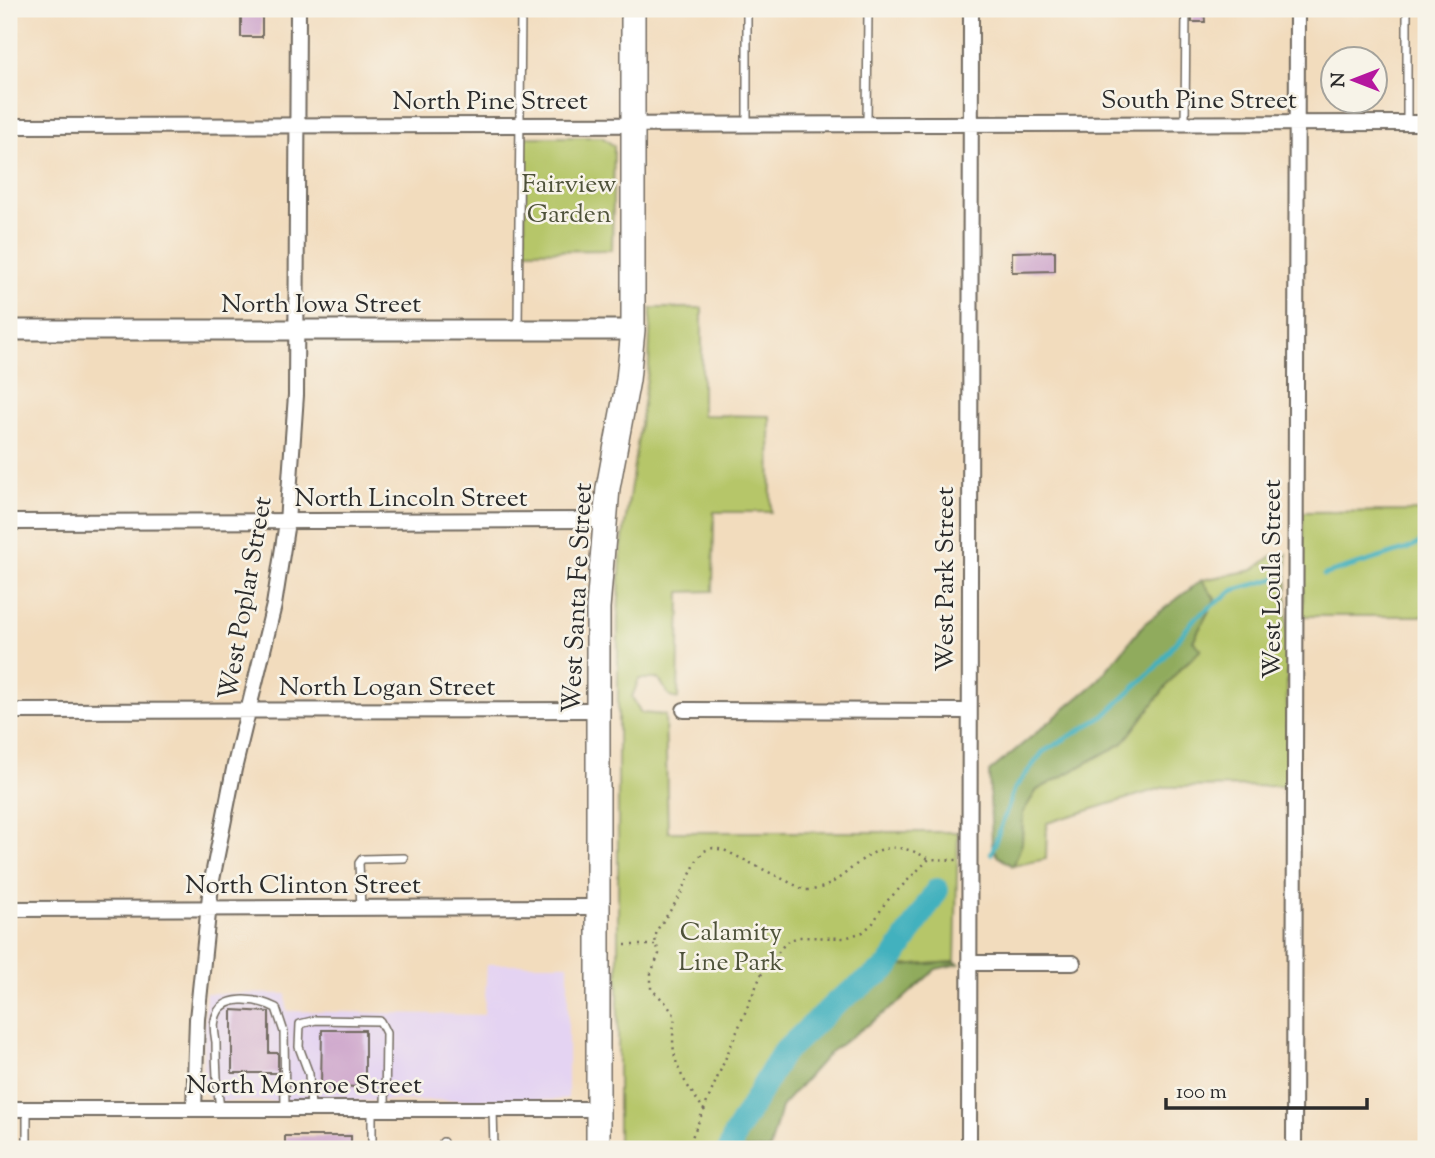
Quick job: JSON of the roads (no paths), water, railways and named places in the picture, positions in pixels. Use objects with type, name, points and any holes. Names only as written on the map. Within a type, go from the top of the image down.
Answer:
[{"type":"main road","name":"West Santa Fe Street","points":[[598,1149],[598,608],[604,520],[628,380],[633,330],[634,9]]},
{"type":"street","name":"West Poplar Street","points":[[194,1109],[197,1019],[208,909],[220,834],[274,605],[286,522],[295,421],[298,9]]},
{"type":"street","name":"West Park Street","points":[[969,1149],[971,9]]},
{"type":"street","name":"West Loula Street","points":[[1294,1149],[1297,9]]},
{"type":"street","name":"South Pine Street","points":[[971,124],[1426,123]]},
{"type":"street","name":"North Pine Street","points":[[9,126],[971,124]]},
{"type":"street","name":"North Iowa Street","points":[[9,330],[633,330]]},
{"type":"street","name":"North Lincoln Street","points":[[9,522],[604,520]]},
{"type":"street","name":"North Logan Street","points":[[9,711],[597,710]]},
{"type":"street","points":[[684,710],[968,710]]},
{"type":"street","name":"North Clinton Street","points":[[9,909],[598,907]]},
{"type":"street","points":[[969,963],[1073,962]]},
{"type":"street","name":"North Monroe Street","points":[[9,1109],[598,1109]]},
{"type":"lane","points":[[518,330],[521,9]]},
{"type":"lane","points":[[747,9],[747,124]]},
{"type":"lane","points":[[867,124],[868,9]]},
{"type":"lane","points":[[1185,124],[1186,9]]},
{"type":"lane","points":[[1407,9],[1407,123]]},
{"type":"lane","points":[[361,909],[359,863],[362,859],[404,858]]},
{"type":"lane","points":[[220,1109],[215,1020],[220,1008],[239,999],[263,1001],[276,1008],[284,1032],[285,1109]]},
{"type":"lane","points":[[197,1019],[215,1020]]},
{"type":"lane","points":[[311,1109],[309,1074],[299,1047],[300,1024],[316,1020],[380,1021],[386,1033],[372,1149]]},
{"type":"lane","points":[[27,1109],[27,1149]]},
{"type":"lane","points":[[494,1109],[494,1149]]},
{"type":"waterway","points":[[1324,575],[1407,549],[1426,540]]},
{"type":"waterway","points":[[991,854],[1015,788],[1043,752],[1104,716],[1156,667],[1195,618],[1234,590],[1277,578]]},
{"type":"waterway","points":[[730,1149],[734,1136],[782,1054],[838,1001],[888,967],[937,890]]},
{"type":"park label","name":"Fairview Garden","points":[[569,198]]},
{"type":"park label","name":"Calamity Line Park","points":[[731,946]]}]
